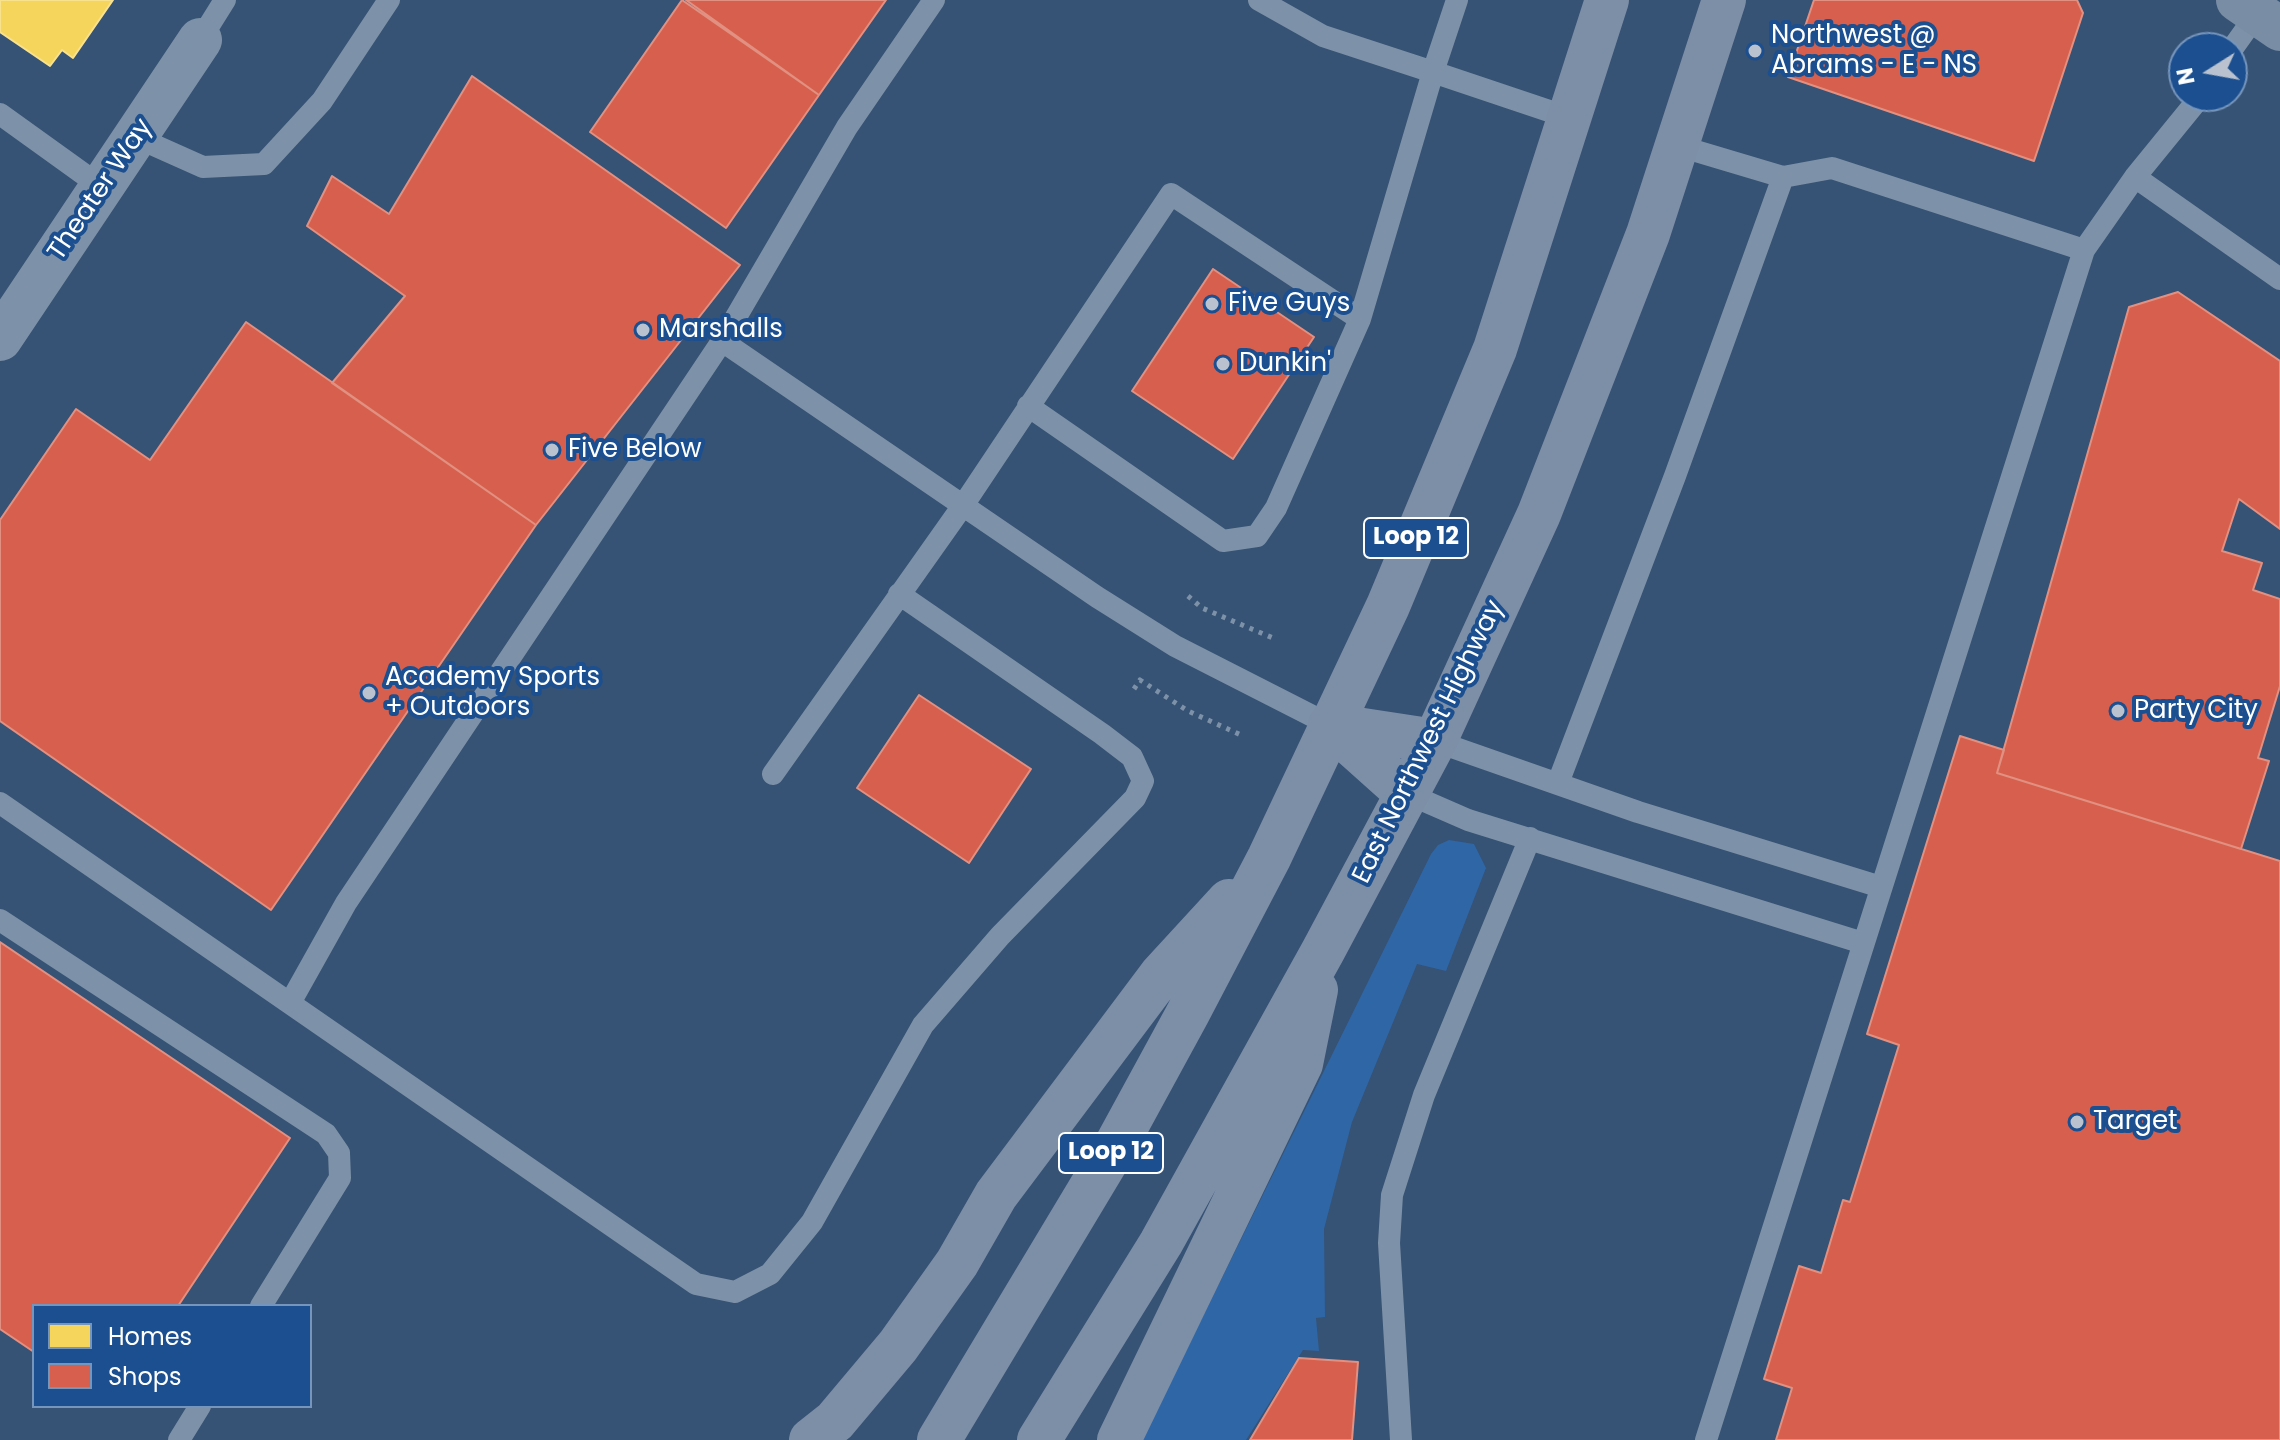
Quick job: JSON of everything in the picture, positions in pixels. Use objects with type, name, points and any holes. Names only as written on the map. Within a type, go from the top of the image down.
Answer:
[{"type":"main road","name":"Loop 12","points":[[939,1440],[1115,1147],[1269,858],[1388,606],[1495,349],[1607,0]]},
{"type":"main road","name":"East Northwest Highway","points":[[1039,1440],[1161,1243],[1435,741],[1539,514],[1679,146],[1724,0]]},
{"type":"main road","points":[[1330,725],[1435,741]]},
{"type":"main road","points":[[1330,725],[1406,793]]},
{"type":"main road","points":[[811,1440],[835,1421],[898,1346],[957,1263],[996,1195],[1161,975],[1269,858]]},
{"type":"main road","points":[[1119,1440],[1301,1064],[1323,951]]},
{"type":"street","name":"Theater Way","points":[[0,339],[138,138],[200,40]]},
{"type":"lane","points":[[200,40],[225,0]]},
{"type":"lane","points":[[138,138],[203,167],[264,164],[322,101],[389,0]]},
{"type":"lane","points":[[290,1003],[346,903],[722,341],[847,127],[934,0]]},
{"type":"lane","points":[[1259,0],[1323,36],[1570,118]]},
{"type":"lane","points":[[1028,406],[1223,541],[1257,536],[1276,508],[1360,319],[1457,0]]},
{"type":"lane","points":[[2245,32],[2260,11]]},
{"type":"lane","points":[[1706,1440],[2084,250],[2135,177],[2188,112]]},
{"type":"lane","points":[[0,114],[103,188]]},
{"type":"lane","points":[[1679,146],[1783,177],[1832,168],[2084,250]]},
{"type":"lane","points":[[1558,783],[1680,464],[1783,177]]},
{"type":"lane","points":[[2135,177],[2280,279]]},
{"type":"lane","points":[[773,774],[964,504],[1171,194],[1360,319]]},
{"type":"lane","points":[[722,341],[1097,597],[1175,646],[1330,725]]},
{"type":"lane","points":[[0,803],[696,1284],[735,1292],[770,1274],[812,1222],[923,1025],[1000,936],[1135,798],[1143,781],[1132,757],[1102,734],[899,594]]},
{"type":"lane","points":[[1435,741],[1638,812],[1881,887]]},
{"type":"lane","points":[[1406,793],[1468,820],[1863,943]]},
{"type":"lane","points":[[1401,1440],[1389,1243],[1392,1195],[1424,1095],[1530,838]]},
{"type":"lane","points":[[0,920],[326,1134],[339,1153],[340,1178],[262,1304]]},
{"type":"lane","points":[[179,1440],[199,1408]]},
{"type":"path","points":[[1188,596],[1202,608],[1273,638]]},
{"type":"path","points":[[1134,689],[1140,680],[1188,711],[1241,735]]},
{"type":"shaded area","points":[[1449,840],[1474,844],[1486,868],[1446,971],[1417,964],[1352,1122],[1324,1229],[1325,1317],[1316,1318],[1319,1351],[1303,1350],[1246,1440],[1142,1440],[1431,854],[1438,845]]},
{"type":"building: Homes","points":[[0,0],[113,0],[73,58],[62,50],[50,66],[0,32]]},
{"type":"building: Shops","points":[[682,0],[819,95],[726,228],[590,132]]},
{"type":"building: Shops","points":[[686,0],[886,0],[819,95]]},
{"type":"building: Shops","points":[[1814,0],[2077,0],[2083,13],[2034,161],[1788,77]]},
{"type":"building: Shops","points":[[472,76],[740,265],[536,525],[332,383],[405,296],[307,226],[332,176],[389,214]]},
{"type":"building: Shops","name":"Dunkin'","points":[[1213,269],[1314,337],[1233,459],[1132,391]]},
{"type":"building: Shops","points":[[2178,292],[2280,361],[2280,529],[2239,499],[2222,551],[2262,563],[2253,590],[2280,599],[2280,686],[2258,758],[2269,761],[2241,849],[1997,773],[2129,307]]},
{"type":"building: Shops","points":[[246,322],[536,525],[271,910],[0,721],[0,520],[76,409],[150,460]]},
{"type":"building: Shops","points":[[919,695],[1031,769],[969,863],[857,788]]},
{"type":"building: Shops","name":"Target","points":[[1960,736],[2004,750],[1997,773],[2280,861],[2280,1440],[1776,1440],[1792,1388],[1764,1379],[1799,1266],[1821,1273],[1843,1200],[1850,1202],[1899,1045],[1867,1034]]},
{"type":"building: Shops","points":[[0,942],[290,1138],[179,1304],[32,1304],[32,1351],[0,1329]]},
{"type":"building: Shops","points":[[1299,1358],[1358,1362],[1352,1440],[1250,1440]]},
{"type":"place","name":"Northwest @ Abrams - E - NS","points":[[1755,51]]},
{"type":"place","name":"Five Guys","points":[[1212,304]]},
{"type":"place","name":"Marshalls","points":[[643,330]]},
{"type":"place","name":"Dunkin'","points":[[1223,364]]},
{"type":"place","name":"Five Below","points":[[552,450]]},
{"type":"place","name":"Academy Sports + Outdoors","points":[[369,693]]},
{"type":"place","name":"Party City","points":[[2118,711]]},
{"type":"place","name":"Target","points":[[2077,1122]]}]
